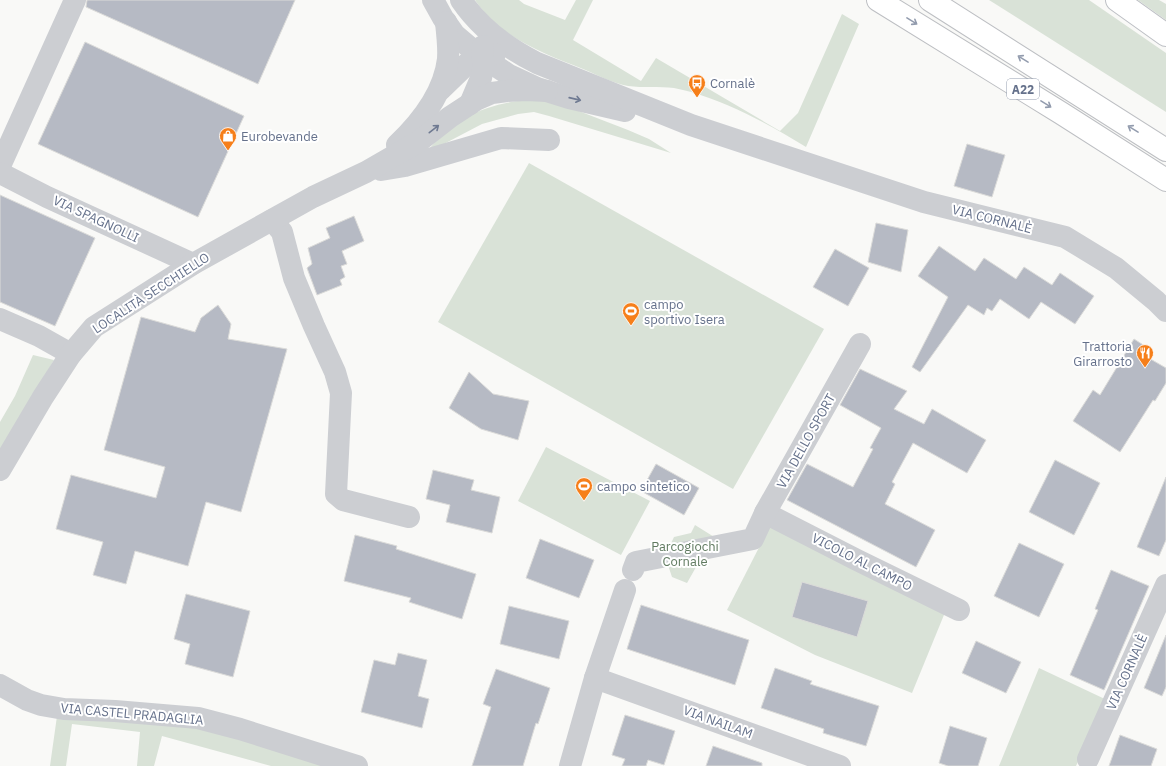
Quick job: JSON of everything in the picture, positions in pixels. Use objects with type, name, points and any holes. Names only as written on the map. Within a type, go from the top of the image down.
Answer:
[{"type":"main road","name":"A22","points":[[878,0],[1166,180]]},
{"type":"main road","name":"A22","points":[[930,0],[1166,150]]},
{"type":"main road","points":[[1117,0],[1166,35]]},
{"type":"street","points":[[0,166],[75,0]]},
{"type":"street","points":[[433,0],[455,35],[482,57],[509,75],[547,91],[569,98],[691,125]]},
{"type":"street","points":[[465,7],[499,40],[520,54],[545,66],[691,125]]},
{"type":"street","points":[[465,7],[479,30],[483,43],[482,57],[484,64],[481,78],[470,104]]},
{"type":"street","name":"LOCALITÀ SECCHIELLO","points":[[366,172],[383,160],[408,134],[420,119],[436,94],[444,76],[448,59],[446,22]]},
{"type":"street","name":"LOCALITÀ SECCHIELLO","points":[[436,94],[470,61],[500,52],[520,54]]},
{"type":"street","name":"LOCALITÀ SECCHIELLO","points":[[0,470],[43,397],[71,354],[94,327],[193,264],[313,197],[366,172],[418,142],[450,117],[476,100],[492,93],[507,91],[547,91]]},
{"type":"street","name":"VIA CORNALÈ","points":[[691,125],[924,202],[1065,237],[1116,268],[1166,311]]},
{"type":"street","points":[[366,172],[405,166],[501,138],[549,140]]},
{"type":"street","name":"VIA SPAGNOLLI","points":[[0,173],[47,197],[193,264]]},
{"type":"street","points":[[272,220],[282,232],[294,278],[335,372],[341,392],[336,494],[343,500],[409,517]]},
{"type":"street","points":[[0,319],[39,336],[71,354]]},
{"type":"street","name":"VIA DELLO SPORT","points":[[633,570],[636,562],[753,539],[765,513],[860,344]]},
{"type":"street","name":"VICOLO AL CAMPO","points":[[765,513],[959,610]]},
{"type":"street","name":"VIA CORNALÈ","points":[[1088,759],[1166,585]]},
{"type":"street","points":[[570,766],[595,678],[625,590]]},
{"type":"street","name":"VIA NAILAM","points":[[595,678],[840,766]]},
{"type":"street","name":"VIA CASTEL PRADAGLIA","points":[[0,685],[27,700],[41,705],[64,709],[115,711],[198,718],[248,731],[358,766]]},
{"type":"green space","points":[[475,0],[519,0],[524,4],[565,20],[576,0],[593,0],[573,40],[641,81],[656,58],[780,131],[798,113],[842,14],[859,24],[806,147],[736,109],[706,97],[674,88],[634,87],[622,85],[552,57],[523,43],[497,25]]},
{"type":"green space","points":[[989,0],[1089,0],[1166,53],[1166,112]]},
{"type":"green space","points":[[1138,0],[1159,0],[1166,4],[1166,20]]},
{"type":"green space","points":[[540,99],[558,103],[628,130],[649,139],[671,153],[534,112],[518,114],[482,124],[428,151],[447,131],[474,113],[501,104]]},
{"type":"green space","name":"campo sportivo Isera","points":[[529,163],[824,329],[733,489],[438,322]]},
{"type":"green space","points":[[33,355],[54,360],[0,451],[0,422],[15,396]]},
{"type":"green space","name":"campo sintetico","points":[[546,447],[650,501],[621,555],[518,501]]},
{"type":"green space","points":[[772,522],[946,610],[912,693],[815,655],[727,610]]},
{"type":"green space","name":"Parcogiochi Cornale","points":[[695,525],[727,545],[704,553],[687,583],[672,577],[665,556],[674,537],[691,533]]},
{"type":"green space","points":[[1039,668],[1107,700],[1076,766],[999,766]]},
{"type":"green space","points":[[57,716],[198,726],[327,766],[271,766],[162,736],[154,766],[137,766],[140,732],[72,724],[66,766],[50,766]]},
{"type":"building","points":[[87,0],[295,0],[258,84],[86,7]]},
{"type":"building","points":[[85,42],[244,116],[198,217],[38,144]]},
{"type":"building","points":[[967,144],[1005,155],[992,197],[954,186]]},
{"type":"building","points":[[0,195],[95,238],[55,326],[0,302]]},
{"type":"building","points":[[354,216],[364,241],[342,251],[347,264],[341,266],[345,277],[340,280],[342,285],[317,295],[307,268],[312,264],[308,248],[330,238],[326,228]]},
{"type":"building","points":[[876,223],[908,230],[901,272],[868,262]]},
{"type":"building","points":[[939,246],[975,271],[984,258],[1016,279],[1024,267],[1052,285],[1060,273],[1094,296],[1075,324],[1041,302],[1029,319],[1000,299],[992,311],[987,308],[984,315],[968,305],[920,372],[912,367],[948,297],[918,276]]},
{"type":"building","points":[[835,249],[869,268],[848,306],[813,287]]},
{"type":"building","points":[[218,305],[231,324],[228,339],[287,349],[241,512],[206,502],[188,566],[135,551],[126,584],[93,575],[103,542],[56,529],[71,475],[156,498],[165,467],[104,450],[141,317],[195,332],[201,318]]},
{"type":"building","points":[[1134,339],[1151,350],[1147,357],[1166,368],[1166,383],[1155,401],[1153,400],[1120,452],[1073,421],[1093,390],[1100,395]]},
{"type":"building","points":[[860,369],[907,391],[894,409],[924,424],[932,409],[986,440],[967,473],[913,443],[892,482],[895,484],[885,504],[935,530],[916,567],[787,500],[807,464],[853,487],[873,449],[870,448],[881,428],[840,405]]},
{"type":"building","points":[[469,372],[493,394],[529,401],[518,440],[481,429],[449,408]]},
{"type":"building","points":[[1055,460],[1100,483],[1074,535],[1029,512]]},
{"type":"building","points":[[656,464],[699,488],[684,515],[641,491]]},
{"type":"building","points":[[433,470],[474,480],[471,490],[500,497],[492,533],[446,522],[450,505],[426,499]]},
{"type":"building","points":[[1166,477],[1166,540],[1159,556],[1137,547]]},
{"type":"building","points":[[355,535],[397,546],[396,549],[476,574],[462,619],[409,602],[411,598],[344,581]]},
{"type":"building","points":[[540,539],[594,560],[579,598],[526,578]]},
{"type":"building","points":[[1019,543],[1064,564],[1039,617],[994,596]]},
{"type":"building","points":[[1111,570],[1149,586],[1104,690],[1070,675],[1098,610],[1095,609]]},
{"type":"building","points":[[802,582],[868,601],[857,637],[792,617]]},
{"type":"building","points":[[186,594],[250,611],[233,677],[185,664],[190,644],[174,639]]},
{"type":"building","points":[[641,605],[749,640],[735,685],[627,649]]},
{"type":"building","points":[[509,606],[569,621],[559,659],[500,644]]},
{"type":"building","points":[[1166,635],[1166,687],[1162,696],[1144,688]]},
{"type":"building","points":[[976,641],[1021,662],[1006,693],[962,673]]},
{"type":"building","points":[[398,653],[427,660],[418,696],[429,699],[422,728],[361,712],[374,660],[395,665]]},
{"type":"building","points":[[775,668],[812,681],[810,684],[879,706],[866,746],[823,733],[824,729],[761,708]]},
{"type":"building","points":[[496,669],[550,688],[538,724],[536,723],[523,766],[472,766],[491,707],[483,704]]},
{"type":"building","points":[[625,715],[675,731],[664,765],[648,760],[646,766],[622,766],[625,759],[612,755]]},
{"type":"building","points":[[950,726],[987,738],[978,766],[948,766],[939,763]]},
{"type":"building","points":[[1120,735],[1157,749],[1151,766],[1109,766]]},
{"type":"building","points":[[713,746],[762,763],[762,766],[706,766]]},
{"type":"place","name":"Cornalè","points":[[697,98]]},
{"type":"place","name":"Eurobevande","points":[[228,151]]},
{"type":"place","name":"campo sportivo Isera","points":[[631,326]]},
{"type":"place","name":"Trattoria Girarrosto","points":[[1145,368]]},
{"type":"place","name":"campo sintetico","points":[[584,501]]}]
